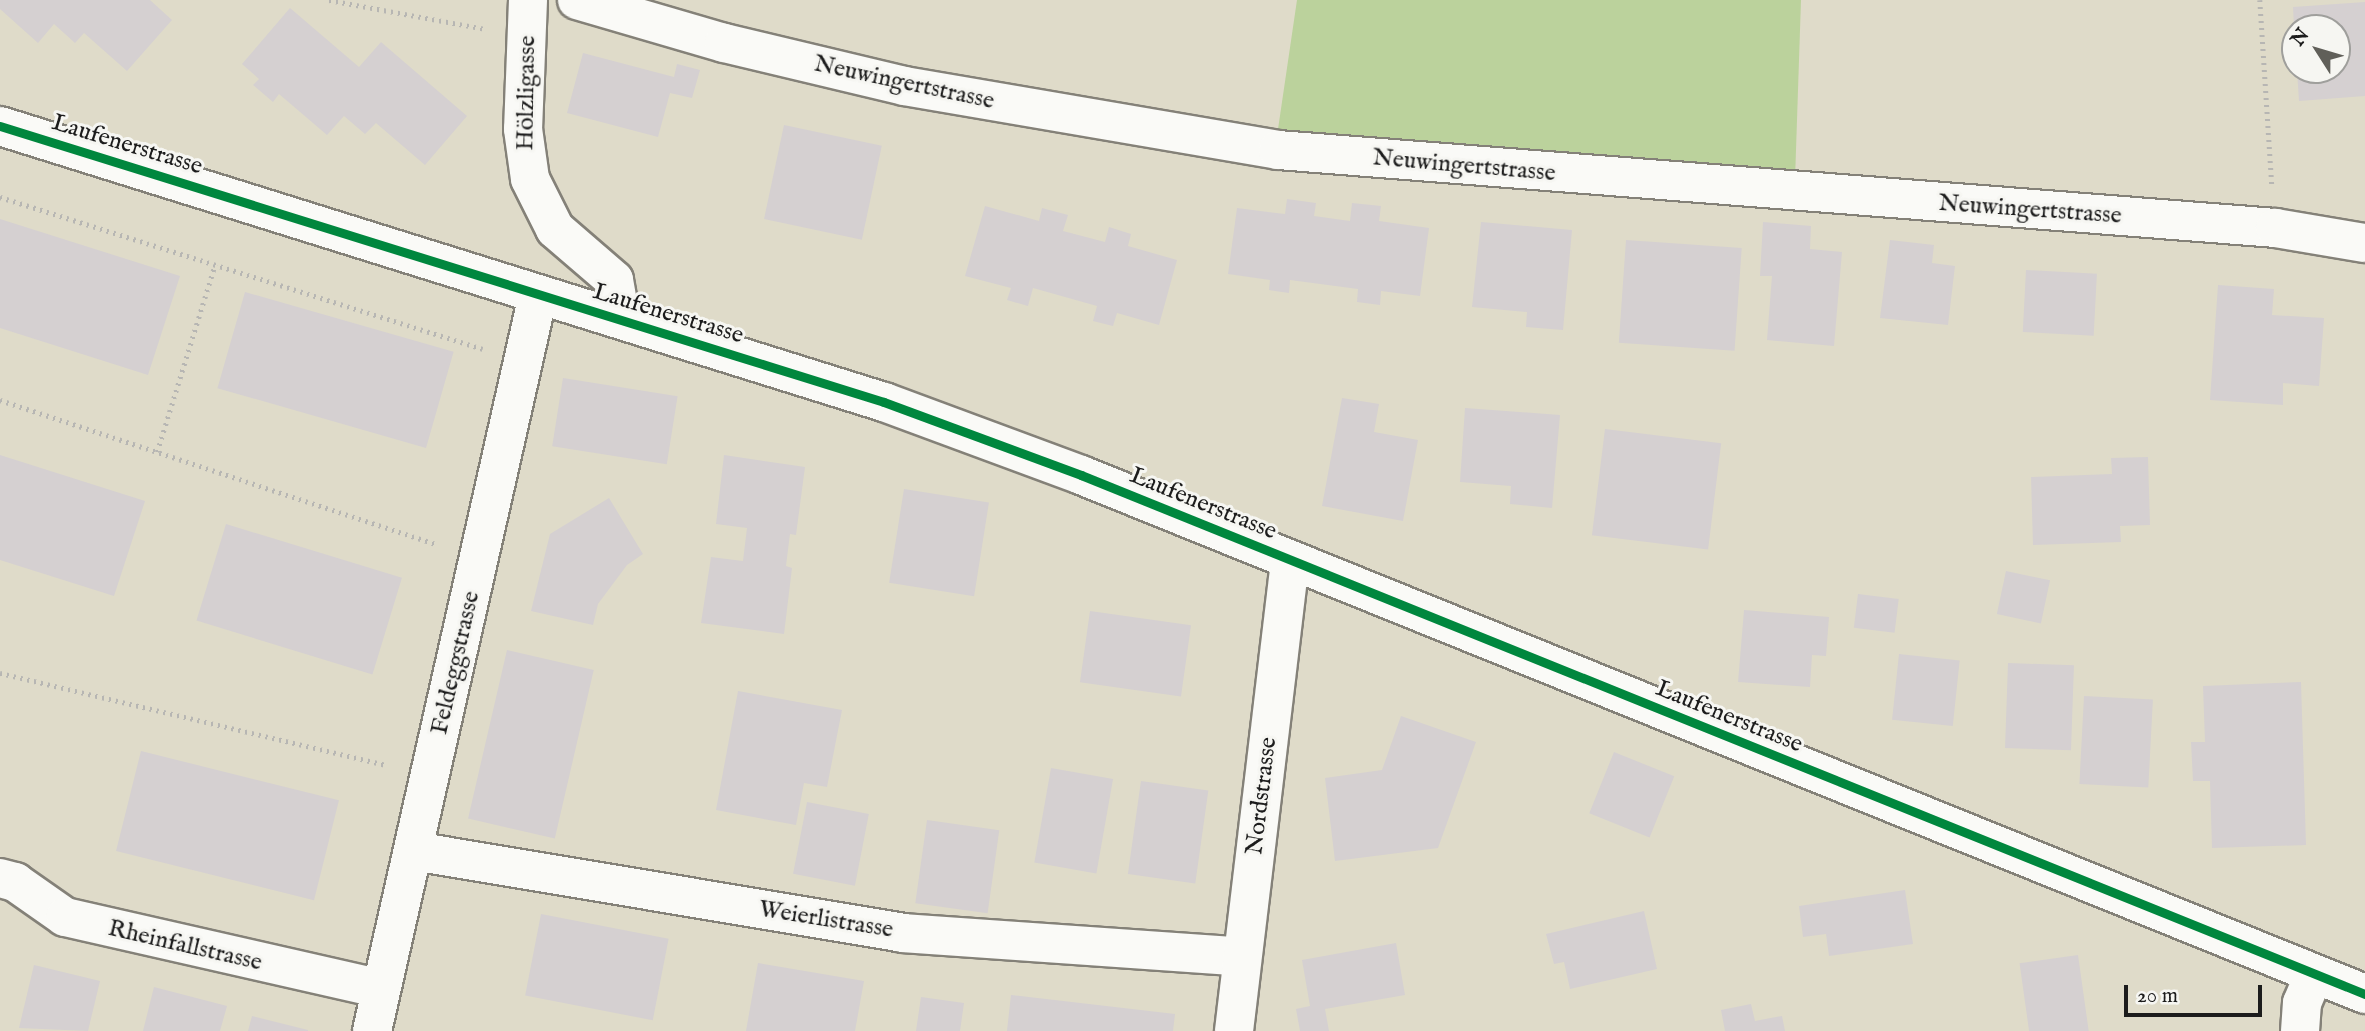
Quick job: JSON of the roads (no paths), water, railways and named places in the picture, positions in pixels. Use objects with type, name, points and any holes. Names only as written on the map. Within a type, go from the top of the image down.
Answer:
[{"type":"street","name":"Neuwingertstrasse","points":[[577,0],[724,43],[904,86],[1278,150],[2275,228],[2365,243]]},
{"type":"street","name":"Hölzligasse","points":[[528,18],[524,155],[535,196],[555,229],[614,280],[621,319]]},
{"type":"street","name":"Laufenerstrasse","points":[[0,126],[884,402],[1290,560],[2365,994]]},
{"type":"street","name":"Feldeggstrasse","points":[[372,1031],[538,295]]},
{"type":"street","name":"Nordstrasse","points":[[1234,1031],[1290,560]]},
{"type":"street","name":"Weierlistrasse","points":[[414,851],[902,933],[1242,957]]},
{"type":"street","name":"Rheinfallstrasse","points":[[0,878],[15,881],[65,917],[381,989]]},
{"type":"street","points":[[2300,1031],[2302,1003],[2314,975]]}]
